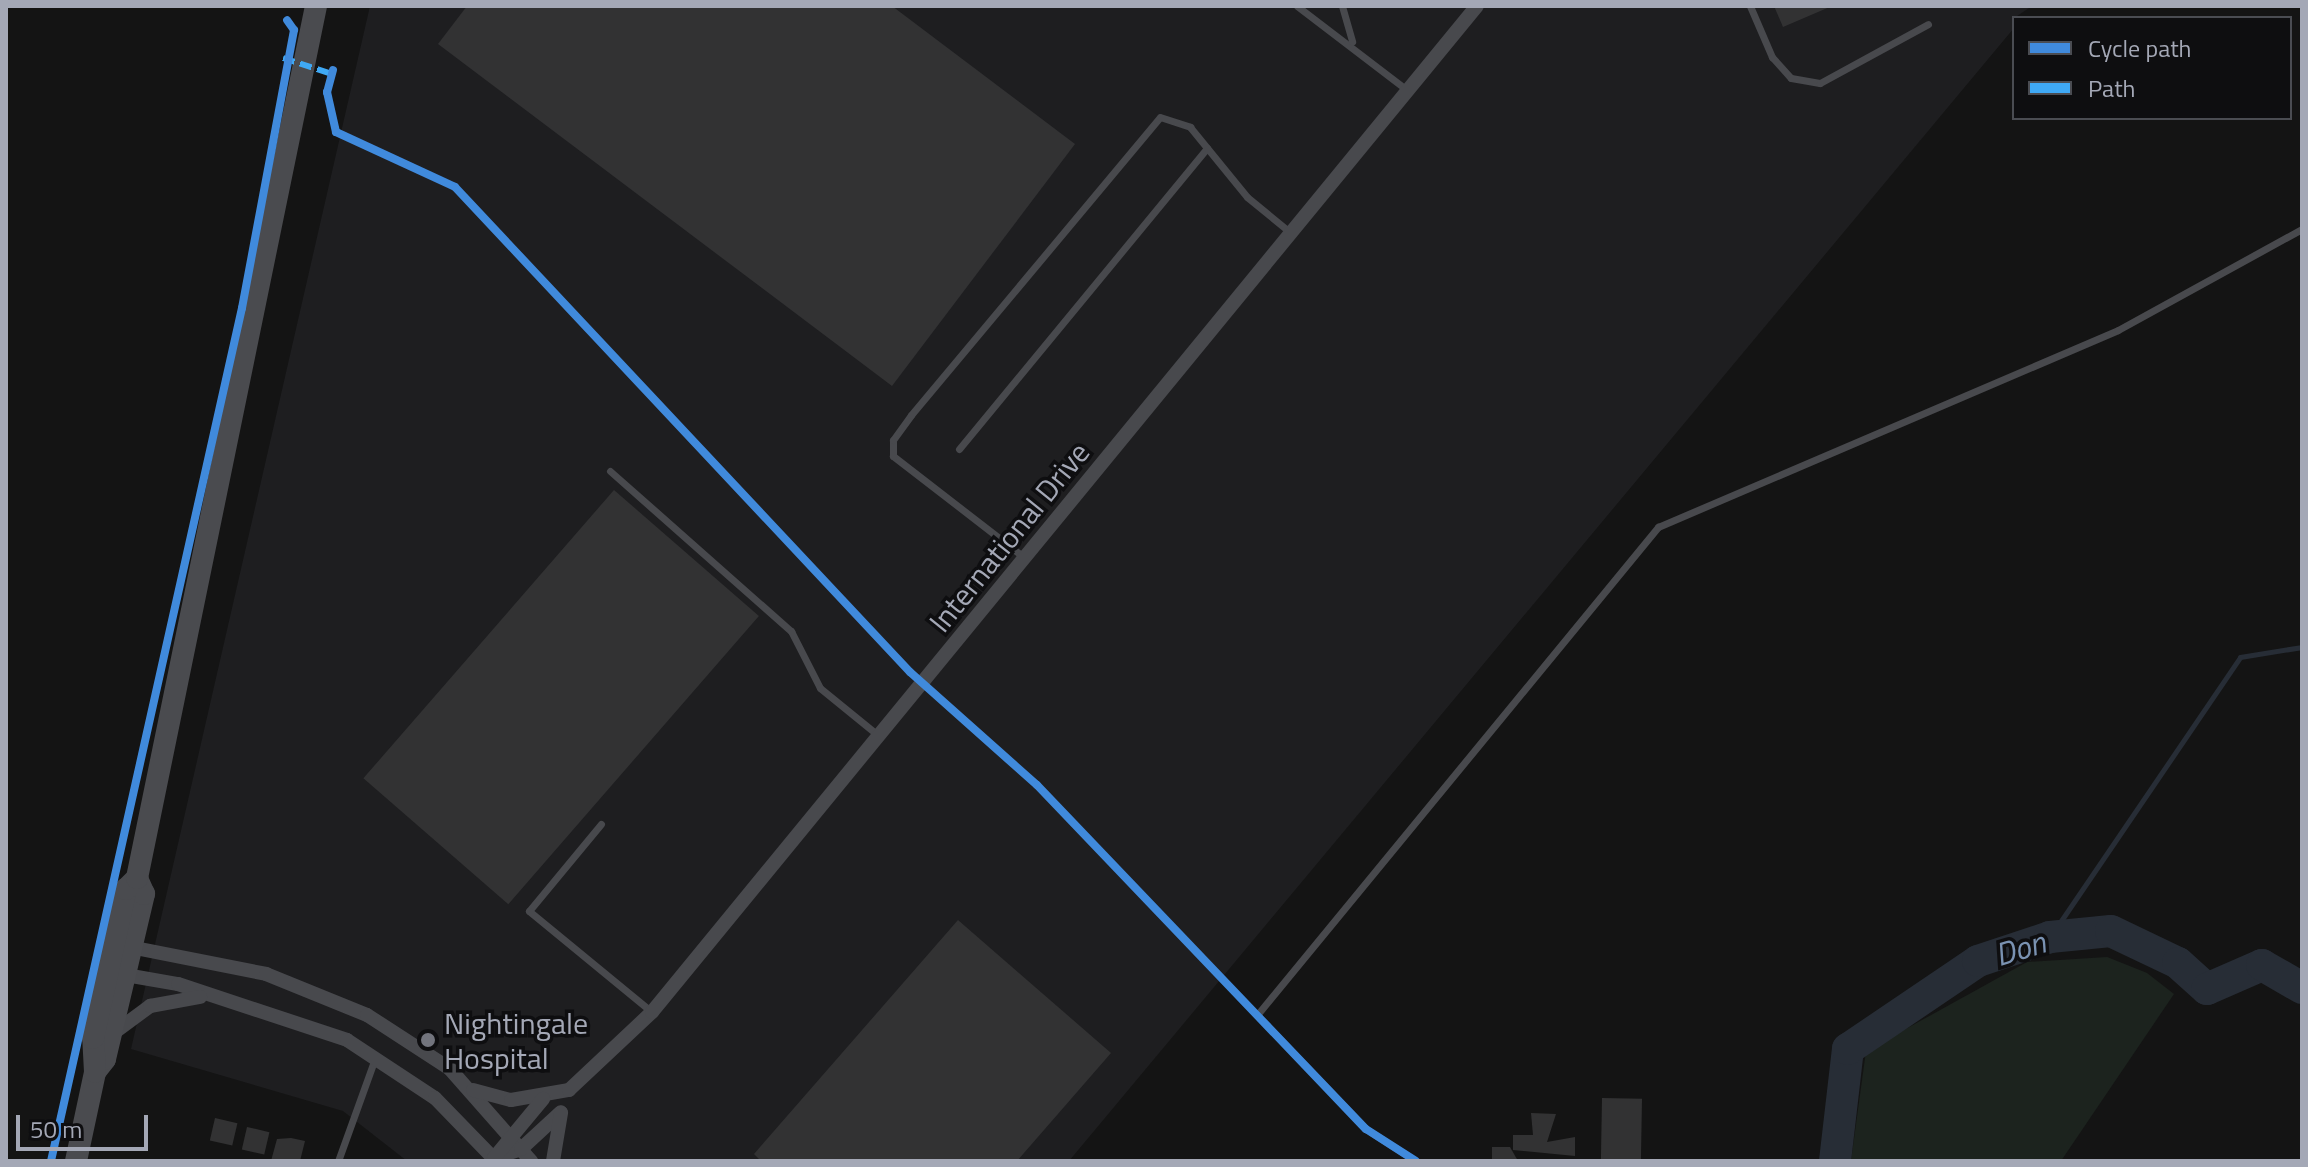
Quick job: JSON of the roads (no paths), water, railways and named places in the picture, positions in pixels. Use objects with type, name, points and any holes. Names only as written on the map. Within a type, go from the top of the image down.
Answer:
[{"type":"main road","points":[[76,1161],[95,1072],[110,1036],[122,945],[144,894],[137,878],[316,6]]},
{"type":"main road","points":[[95,1072],[93,1038],[116,973]]},
{"type":"street","name":"International Drive","points":[[495,1160],[508,1133],[543,1099],[569,1090],[652,1012],[881,737],[1477,6]]},
{"type":"street","name":"International Drive","points":[[122,945],[266,974],[335,1000],[396,1032],[473,1090],[526,1155]]},
{"type":"street","points":[[116,973],[178,984],[200,997],[312,1025],[376,1057],[435,1098],[495,1160]]},
{"type":"street","points":[[110,1036],[142,1010],[200,997]]},
{"type":"street","name":"International Drive","points":[[473,1090],[543,1099]]},
{"type":"street","name":"International Drive","points":[[553,1161],[561,1112],[569,1090]]},
{"type":"street","name":"International Drive","points":[[495,1160],[526,1155],[561,1112]]},
{"type":"lane","points":[[1297,6],[1352,42],[1409,92]]},
{"type":"lane","points":[[1342,6],[1352,42]]},
{"type":"lane","points":[[1750,6],[1772,57],[1791,78],[1820,83],[1928,24]]},
{"type":"lane","points":[[1025,558],[893,456],[893,440],[1160,117],[1180,119],[1247,197],[1291,233]]},
{"type":"lane","points":[[959,449],[1207,148]]},
{"type":"lane","points":[[1416,1161],[1366,1129],[1257,1015],[1658,527],[2118,330],[2302,229]]},
{"type":"lane","points":[[610,471],[791,631],[820,688],[881,737]]},
{"type":"lane","points":[[601,824],[529,911],[652,1012]]},
{"type":"lane","points":[[338,1161],[376,1057]]},
{"type":"waterway","points":[[2050,937],[2240,657],[2302,647]]},
{"type":"waterway","name":"Don","points":[[1835,1161],[1848,1049],[1978,961],[2050,937],[2111,931],[2178,963],[2207,989],[2262,965],[2302,988]]},
{"type":"place","name":"Nightingale Hospital","points":[[428,1040]]}]
